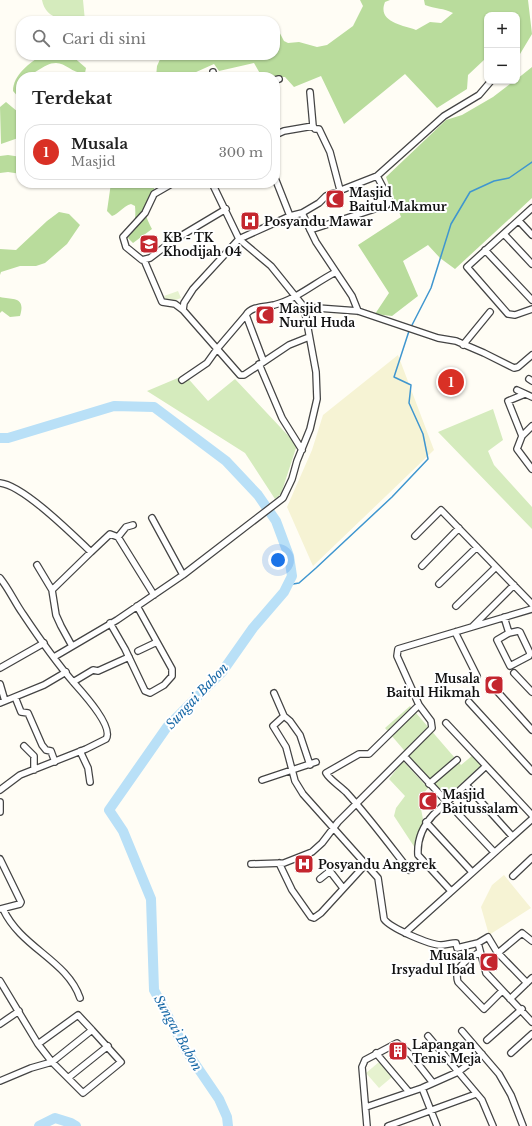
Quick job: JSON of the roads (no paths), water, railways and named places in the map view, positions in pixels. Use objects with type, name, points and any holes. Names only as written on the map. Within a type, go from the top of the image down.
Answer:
[{"type":"street","points":[[183,310],[184,303],[194,289],[239,240],[290,216],[302,213],[319,204],[326,196],[377,176],[444,116],[479,95],[488,84]]},
{"type":"street","points":[[310,92],[313,126]]},
{"type":"street","points":[[280,133],[313,126],[321,131],[330,152],[340,190]]},
{"type":"street","points":[[310,230],[387,205],[389,199],[377,176]]},
{"type":"street","points":[[164,188],[154,194],[145,213],[123,237],[126,248],[144,260],[162,302],[175,304],[183,310],[240,375],[244,375],[261,362],[289,345],[309,337]]},
{"type":"street","points":[[54,657],[137,606],[183,575],[254,519],[277,503],[289,488],[310,429],[317,399],[316,372],[304,306],[271,266],[239,240],[226,209],[215,188]]},
{"type":"street","points":[[279,188],[290,216]]},
{"type":"street","points":[[532,208],[468,265],[468,269],[508,314],[515,315],[532,309]]},
{"type":"street","points":[[144,260],[226,209]]},
{"type":"street","points":[[302,213],[310,230],[352,296],[358,311]]},
{"type":"street","points":[[519,221],[532,235]]},
{"type":"street","points":[[504,234],[532,264]]},
{"type":"street","points":[[485,250],[532,300]]},
{"type":"street","points":[[182,380],[202,369],[249,311],[265,305],[275,304],[296,295],[336,272]]},
{"type":"street","points":[[304,306],[358,311],[438,338],[463,344],[514,368],[518,367],[532,355]]},
{"type":"street","points":[[463,344],[490,312]]},
{"type":"street","points":[[246,316],[282,418],[302,450]]},
{"type":"street","points":[[517,390],[532,397]]},
{"type":"street","points":[[522,436],[508,401],[525,394]]},
{"type":"street","points":[[532,426],[522,436],[517,451],[532,469]]},
{"type":"street","points":[[0,482],[15,488],[54,517],[91,552]]},
{"type":"street","points":[[415,536],[442,510],[532,604]]},
{"type":"street","points":[[152,518],[183,575]]},
{"type":"street","points":[[118,537],[126,527],[133,525]]},
{"type":"street","points":[[422,566],[459,528]]},
{"type":"street","points":[[52,590],[110,534],[118,537],[154,595]]},
{"type":"street","points":[[439,584],[477,547]]},
{"type":"street","points":[[37,565],[52,590],[56,615],[60,626],[72,646]]},
{"type":"street","points":[[456,606],[496,567]]},
{"type":"street","points":[[0,790],[20,775],[55,762],[106,739],[108,732],[106,726],[54,657],[1,580]]},
{"type":"street","points":[[473,626],[514,586]]},
{"type":"street","points":[[110,623],[147,693],[164,685],[172,676],[172,669],[137,606]]},
{"type":"street","points":[[251,864],[279,863],[293,860],[312,852],[322,843],[333,828],[432,728],[431,720],[419,705],[397,656],[397,651],[473,626],[532,609]]},
{"type":"street","points":[[504,617],[509,633]]},
{"type":"street","points":[[520,631],[530,653],[529,656],[510,666],[497,640],[509,633],[520,631]]},
{"type":"street","points":[[455,632],[477,676]]},
{"type":"street","points":[[138,651],[157,642]]},
{"type":"street","points":[[0,668],[44,643]]},
{"type":"street","points":[[73,682],[93,670],[98,671],[129,657]]},
{"type":"street","points":[[0,684],[2,702],[44,685],[66,672]]},
{"type":"street","points":[[514,673],[532,692]]},
{"type":"street","points":[[496,690],[532,730]]},
{"type":"street","points":[[274,693],[284,716],[290,721],[300,735],[310,765]]},
{"type":"street","points":[[15,697],[21,712],[28,713],[42,745],[46,750],[51,751],[55,762]]},
{"type":"street","points":[[469,702],[532,771]]},
{"type":"street","points":[[409,870],[373,823],[340,785],[328,778],[327,771],[360,754],[369,754],[419,705]]},
{"type":"street","points":[[284,716],[273,726],[286,747],[295,781],[303,794],[379,882],[384,919],[392,927],[405,933],[440,945],[456,943],[457,948],[478,943],[488,937],[498,953],[527,983]]},
{"type":"street","points":[[446,722],[532,815]]},
{"type":"street","points":[[24,746],[34,756],[34,770]]},
{"type":"street","points":[[80,751],[88,768],[90,782]]},
{"type":"street","points":[[404,756],[494,852]]},
{"type":"street","points":[[429,784],[457,760]]},
{"type":"street","points":[[262,780],[316,762]]},
{"type":"street","points":[[451,891],[419,856],[418,852],[421,833],[426,822],[486,766]]},
{"type":"street","points":[[466,785],[512,836]]},
{"type":"street","points":[[0,802],[0,812]]},
{"type":"street","points":[[405,933],[532,819]]},
{"type":"street","points":[[426,822],[472,872]]},
{"type":"street","points":[[513,876],[532,858]]},
{"type":"street","points":[[0,859],[21,902],[20,904],[2,909],[20,935],[67,976],[77,988],[80,998]]},
{"type":"street","points":[[279,863],[292,890],[311,917],[314,918],[321,913],[365,865]]},
{"type":"street","points":[[326,866],[343,888]]},
{"type":"street","points":[[320,879],[330,871]]},
{"type":"street","points":[[498,953],[521,933],[532,940]]},
{"type":"street","points":[[478,943],[486,973],[502,991],[522,1009],[532,1022]]},
{"type":"street","points":[[480,952],[467,959],[461,965],[457,977],[458,982],[483,1008],[502,991]]},
{"type":"street","points":[[510,999],[532,978]]},
{"type":"street","points":[[0,981],[38,1044],[52,1062],[82,1093],[85,1093],[121,1062],[108,1046],[78,1015],[38,1044]]},
{"type":"street","points":[[487,1040],[522,1009]]},
{"type":"street","points":[[0,1024],[19,1011]]},
{"type":"street","points":[[0,1081],[31,1068],[52,1062],[92,1030]]},
{"type":"street","points":[[462,1031],[499,1074],[507,1088],[523,1126]]},
{"type":"street","points":[[511,1053],[532,1034]]},
{"type":"street","points":[[428,1036],[482,1100],[493,1126]]},
{"type":"street","points":[[367,1126],[362,1067],[365,1060],[394,1043],[400,1044],[433,1083]]},
{"type":"street","points":[[68,1078],[108,1046]]},
{"type":"street","points":[[376,1053],[409,1092]]},
{"type":"street","points":[[366,1108],[422,1088],[458,1072],[482,1054]]},
{"type":"street","points":[[422,1088],[437,1126]]},
{"type":"street","points":[[388,1126],[476,1094]]},
{"type":"waterway","points":[[411,327],[431,288],[451,224],[470,192],[494,181],[509,178],[532,162]]},
{"type":"waterway","points":[[287,585],[299,583],[316,568],[392,497],[428,459],[423,434],[409,403],[411,385],[394,377],[409,331]]},
{"type":"waterway","name":"Sungai Babon","points":[[0,438],[8,438],[114,406],[154,407],[226,461],[258,495],[276,521],[289,556],[292,576],[284,592],[253,628],[222,672],[167,727],[109,810],[123,831],[151,899],[154,990],[187,1052],[219,1099],[227,1117],[228,1126]]},
{"type":"waterway","name":"Sungai Babon","points":[[39,1126],[55,1118],[76,1126]]},
{"type":"place","name":"Masjid Baitul Makmur","points":[[335,199]]},
{"type":"place","name":"Posyandu Mawar","points":[[250,221]]},
{"type":"place","name":"KB - TK Khodijah 04","points":[[149,244]]},
{"type":"place","name":"Masjid Nurul Huda","points":[[265,315]]},
{"type":"place","name":"Musala","points":[[451,382]]},
{"type":"place","name":"Musala Baitul Hikmah","points":[[494,685]]},
{"type":"place","name":"Masjid Baitussalam","points":[[428,801]]},
{"type":"place","name":"Posyandu Anggrek","points":[[304,864]]},
{"type":"place","name":"Musala Irsyadul Ibad","points":[[489,962]]},
{"type":"place","name":"Lapangan Tenis Meja","points":[[398,1051]]}]
